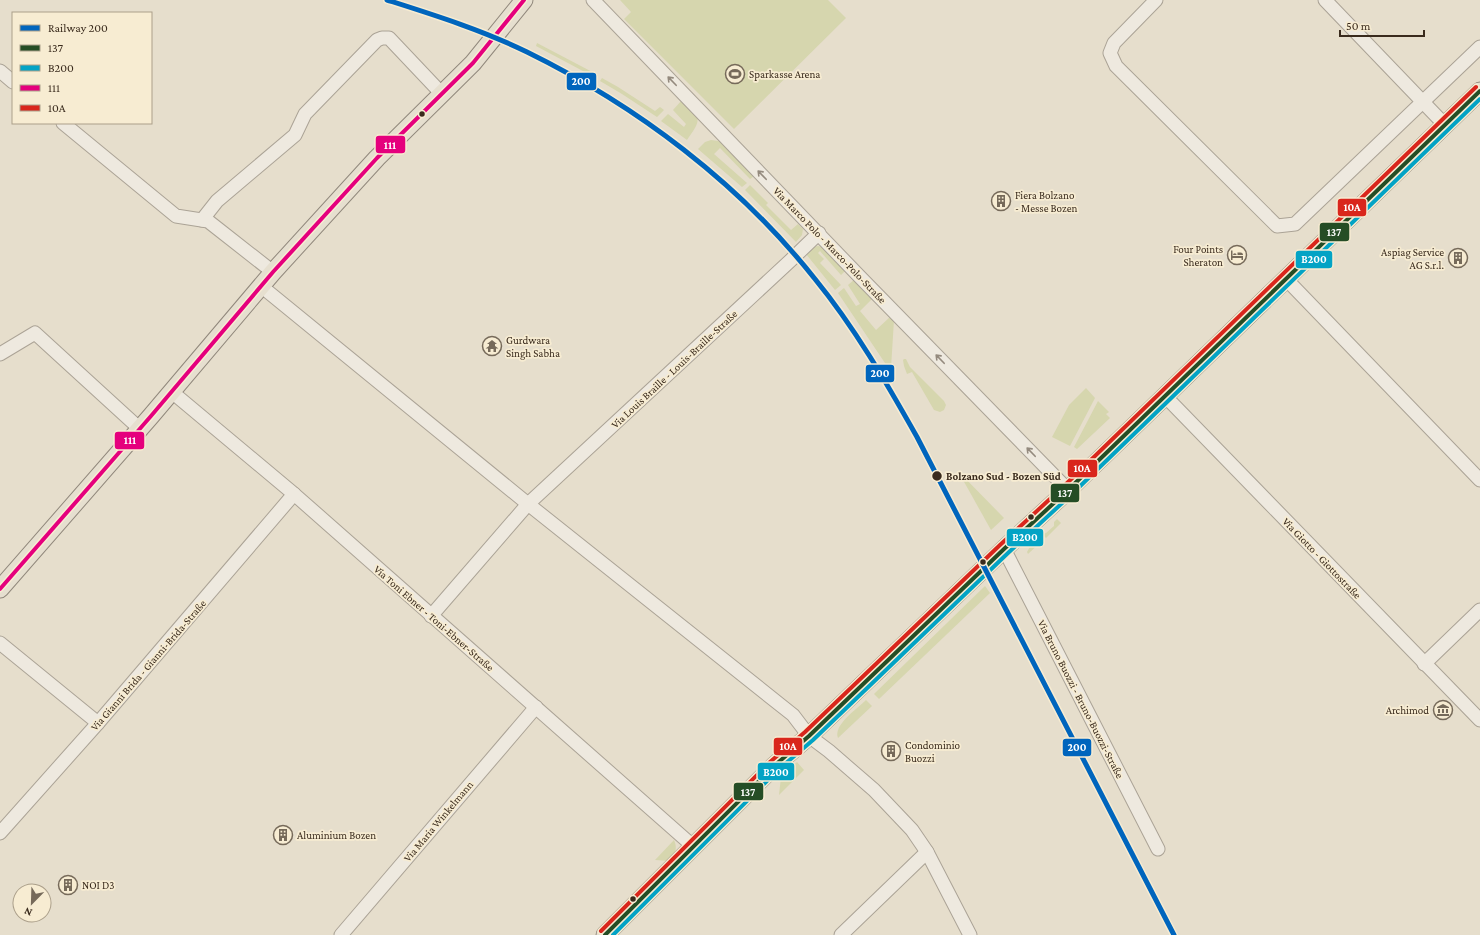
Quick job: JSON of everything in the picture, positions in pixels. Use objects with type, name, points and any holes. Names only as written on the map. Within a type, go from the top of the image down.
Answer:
[{"type":"main road","points":[[0,589],[172,392],[273,272],[378,158],[473,63],[524,0]]},
{"type":"main road","points":[[605,935],[774,766],[809,736],[1004,549],[1068,490],[1164,395],[1480,91]]},
{"type":"street","name":"Via Marco Polo - Marco-Polo-Straße","points":[[593,0],[1068,490]]},
{"type":"street","points":[[1156,0],[1114,43],[1110,53],[1116,66],[1277,226],[1295,224],[1480,47]]},
{"type":"street","points":[[1324,0],[1445,125]]},
{"type":"street","points":[[202,220],[217,201],[295,135],[304,114],[377,40],[389,38],[442,94]]},
{"type":"street","points":[[0,71],[12,81]]},
{"type":"street","points":[[64,124],[176,216],[208,221],[273,272]]},
{"type":"street","name":"Via Louis Braille - Louis-Braille-Straße","points":[[431,616],[528,504],[819,233]]},
{"type":"street","points":[[1286,279],[1480,480]]},
{"type":"street","points":[[261,286],[528,504],[793,715],[809,736],[829,751],[874,790],[912,830],[927,852],[970,935]]},
{"type":"street","points":[[0,354],[35,333],[140,429]]},
{"type":"street","name":"Via Toni Ebner - Toni-Ebner-Straße","points":[[172,392],[294,494],[694,847]]},
{"type":"street","name":"Via Giotto - Giottostraße","points":[[1164,395],[1480,720]]},
{"type":"street","name":"Via Gianni Brida - Gianni-Brida-Straße","points":[[0,833],[98,723],[294,494]]},
{"type":"street","name":"Via Bruno Buozzi - Bruno-Buozzi-Straße","points":[[1004,549],[1158,849]]},
{"type":"street","points":[[1424,664],[1480,610]]},
{"type":"street","points":[[0,643],[98,723]]},
{"type":"street","name":"Via Maria Winkelmann","points":[[341,935],[536,707]]},
{"type":"street","points":[[841,935],[927,852]]},
{"type":"green space","name":"Sparkasse Arena","points":[[620,0],[828,0],[846,18],[734,129],[624,19],[631,12]]},
{"type":"green space","points":[[537,43],[598,75],[596,78],[536,46]]},
{"type":"green space","points":[[602,78],[655,111],[660,107],[664,110],[657,117],[600,81]]},
{"type":"green space","points":[[682,100],[698,119],[695,128],[687,140],[661,121],[668,114],[684,127],[686,124],[673,110]]},
{"type":"green space","points":[[711,140],[722,143],[754,176],[750,179],[720,148],[714,154],[747,183],[742,187],[698,149],[705,142]]},
{"type":"green space","points":[[750,185],[768,203],[766,205],[791,230],[798,224],[803,229],[802,235],[796,242],[745,190]]},
{"type":"green space","points":[[813,247],[823,247],[846,270],[841,275],[820,251],[818,253],[824,259],[820,263],[841,285],[835,290],[806,254]]},
{"type":"green space","points":[[855,279],[873,298],[860,311],[876,330],[890,317],[894,320],[891,368],[889,369],[838,293],[844,288],[856,306],[860,304],[848,285]]},
{"type":"green space","points":[[904,359],[906,359],[910,367],[944,401],[946,405],[944,410],[940,412],[934,410],[912,372],[907,374],[904,366]]},
{"type":"green space","points":[[1086,388],[1095,398],[1070,446],[1052,437],[1069,405]]},
{"type":"green space","points":[[1098,401],[1109,412],[1106,414],[1110,418],[1077,449],[1074,447]]},
{"type":"green space","points":[[958,471],[1004,518],[991,530]]},
{"type":"green space","points":[[1057,519],[1061,523],[1046,538],[1042,534],[1046,533],[1054,526],[1054,522]]},
{"type":"green space","points":[[1038,537],[1042,541],[1028,554],[1027,552],[1031,545]]},
{"type":"green space","points":[[985,586],[990,593],[879,699],[874,694]]},
{"type":"green space","points":[[866,700],[872,706],[838,738],[837,733],[842,723]]},
{"type":"green space","points":[[797,762],[804,770],[779,795],[781,777]]},
{"type":"green space","points":[[674,840],[676,846],[675,851],[669,861],[655,860]]},
{"type":"rail line","name":"200","points":[[387,0],[458,23],[510,44],[568,73],[608,97],[646,122],[684,150],[719,179],[785,244],[815,279],[857,336],[917,437],[1174,935]]},
{"type":"transit line","name":"111","points":[[0,589],[151,416],[273,272],[377,158],[473,63],[524,0]]},
{"type":"transit line","name":"10A","points":[[601,931],[770,762],[805,732],[1000,545],[1064,486],[1476,87]]},
{"type":"transit line","name":"137","points":[[605,935],[774,766],[809,736],[1004,549],[1068,490],[1480,91]]},
{"type":"transit line","name":"B200","points":[[613,935],[778,770],[813,740],[1008,553],[1072,494],[1480,99]]},
{"type":"place","name":"Sparkasse Arena","points":[[735,74]]},
{"type":"place","name":"Fiera Bolzano - Messe Bozen","points":[[1001,201]]},
{"type":"place","name":"Four Points Sheraton","points":[[1237,255]]},
{"type":"place","name":"Aspiag Service AG S.r.l.","points":[[1458,258]]},
{"type":"place","name":"Gurdwara Singh Sabha","points":[[492,346]]},
{"type":"place","name":"Bolzano Sud - Bozen Süd","points":[[937,476]]},
{"type":"place","name":"Archimod","points":[[1443,710]]},
{"type":"place","name":"Condominio Buozzi","points":[[891,751]]},
{"type":"place","name":"Aluminium Bozen","points":[[283,835]]},
{"type":"place","name":"NOI D3","points":[[68,885]]}]
